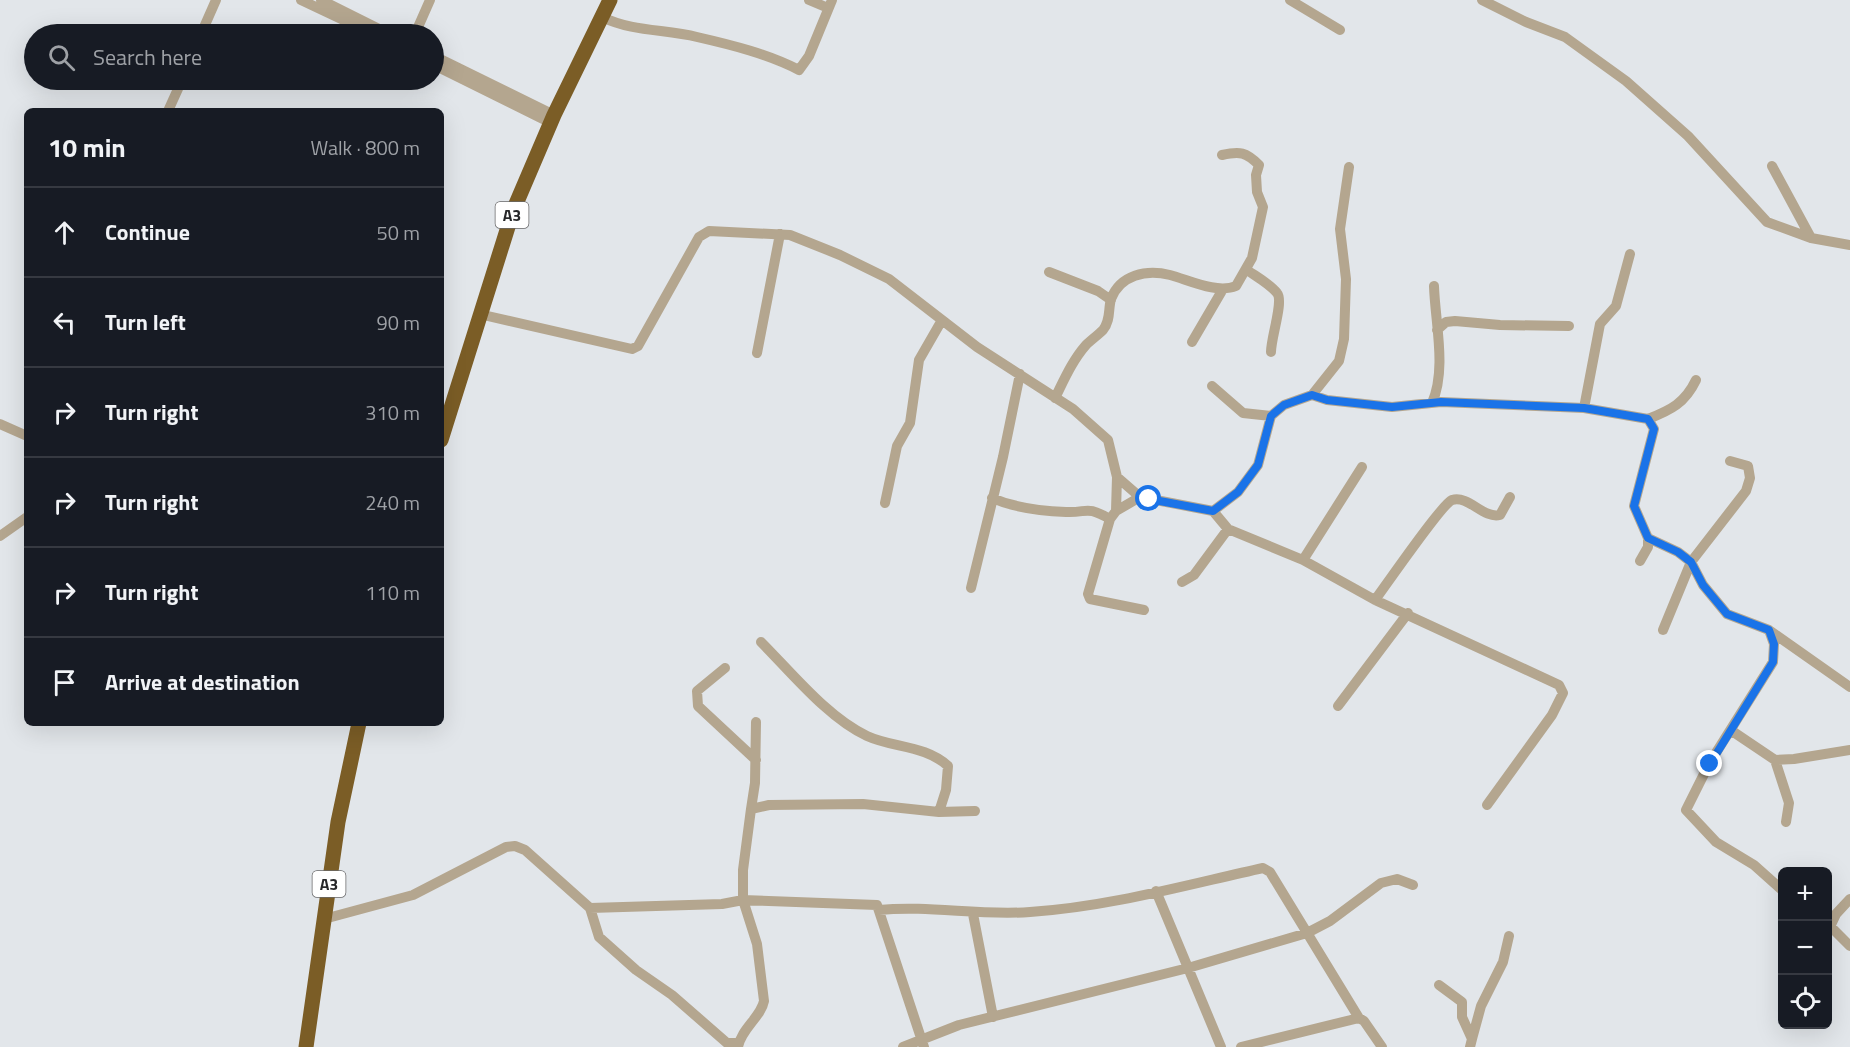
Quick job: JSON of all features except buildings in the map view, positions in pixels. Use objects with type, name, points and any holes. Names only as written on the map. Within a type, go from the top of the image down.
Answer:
[{"type":"highway","name":"A3","points":[[444,430],[513,211],[553,119],[610,0]]},
{"type":"highway","name":"A3","points":[[306,1047],[338,822],[358,726]]},
{"type":"street","points":[[205,24],[216,0]]},
{"type":"street","points":[[302,0],[352,24]]},
{"type":"street","points":[[321,0],[369,24]]},
{"type":"street","points":[[419,24],[430,0]]},
{"type":"street","points":[[602,17],[633,28],[696,36],[757,52],[799,70],[809,56],[830,4],[809,0]]},
{"type":"street","points":[[1290,0],[1340,30]]},
{"type":"street","points":[[1482,0],[1575,44],[1626,81],[1688,136],[1761,219],[1777,228],[1811,238],[1850,245]]},
{"type":"street","points":[[444,61],[553,119]]},
{"type":"street","points":[[444,70],[553,119]]},
{"type":"street","points":[[169,108],[177,90]]},
{"type":"street","points":[[1055,398],[1086,345],[1104,328],[1110,314],[1111,300],[1120,284],[1142,272],[1169,274],[1223,289],[1236,286],[1247,270],[1263,207],[1257,192],[1256,175],[1259,165],[1249,155],[1240,152],[1222,155]]},
{"type":"street","points":[[1772,166],[1811,238]]},
{"type":"street","points":[[1213,511],[1238,492],[1258,465],[1271,416],[1284,405],[1312,395],[1339,361],[1344,339],[1346,279],[1340,229],[1349,167]]},
{"type":"street","points":[[479,314],[632,349],[638,346],[699,237],[704,233],[709,231],[790,235],[840,255],[889,279],[942,320],[1103,434],[1108,440],[1117,477],[1113,515],[1088,594],[1090,599],[1144,610]]},
{"type":"street","points":[[757,353],[780,234]]},
{"type":"street","points":[[1584,408],[1600,324],[1616,306],[1630,254]]},
{"type":"street","points":[[1247,270],[1278,294],[1281,303],[1271,338],[1271,352]]},
{"type":"street","points":[[1049,272],[1098,291],[1111,300]]},
{"type":"street","points":[[1432,403],[1438,390],[1434,286]]},
{"type":"street","points":[[1192,342],[1223,289]]},
{"type":"street","points":[[885,503],[897,446],[910,423],[919,360],[942,320]]},
{"type":"street","points":[[1437,330],[1446,322],[1455,321],[1500,325],[1569,326]]},
{"type":"street","points":[[971,588],[1020,374]]},
{"type":"street","points":[[1312,395],[1327,400],[1392,407],[1432,403],[1584,408],[1648,419],[1674,408],[1689,395],[1696,381]]},
{"type":"street","points":[[1212,386],[1242,413],[1271,416]]},
{"type":"street","points":[[1640,561],[1648,547],[1648,538],[1634,506],[1654,429],[1648,419]]},
{"type":"street","points":[[0,424],[24,434]]},
{"type":"street","points":[[1663,630],[1691,562],[1746,491],[1750,478],[1748,466],[1730,461]]},
{"type":"street","points":[[1303,560],[1362,467]]},
{"type":"street","points":[[1117,477],[1140,497],[1213,511],[1228,529],[1303,560],[1375,600],[1552,680],[1559,686],[1563,693],[1552,715],[1487,805]]},
{"type":"street","points":[[992,498],[1006,504],[1046,510],[1069,512],[1083,509],[1113,515],[1140,497]]},
{"type":"street","points":[[1375,600],[1422,538],[1432,518],[1452,500],[1461,500],[1492,517],[1500,516],[1510,497]]},
{"type":"street","points":[[0,536],[24,519]]},
{"type":"street","points":[[1182,582],[1194,575],[1228,529]]},
{"type":"street","points":[[1648,538],[1678,552],[1691,562],[1703,585],[1727,614],[1769,630],[1850,687]]},
{"type":"street","points":[[1338,706],[1408,613]]},
{"type":"street","points":[[1769,630],[1774,644],[1773,662],[1710,764],[1686,810],[1716,842],[1754,865],[1778,886]]},
{"type":"street","points":[[761,642],[848,725],[869,737],[938,757],[948,766],[946,790],[939,812]]},
{"type":"street","points":[[725,668],[698,691],[698,706],[756,760]]},
{"type":"street","points":[[324,919],[413,895],[506,847],[515,846],[525,850],[590,908],[599,937],[613,950],[649,980],[672,994],[727,1043],[738,1045],[764,1001],[758,944],[743,900],[743,870],[756,760],[756,723]]},
{"type":"street","points":[[1732,731],[1774,760],[1789,803],[1786,822]]},
{"type":"street","points":[[1774,760],[1850,750]]},
{"type":"street","points":[[751,809],[769,806],[863,804],[939,812],[975,811]]},
{"type":"street","points":[[879,910],[917,908],[972,914],[1030,912],[1099,904],[1263,868],[1270,872],[1359,1018],[1364,1021],[1382,1047]]},
{"type":"street","points":[[903,1047],[923,1043],[958,1025],[1188,968],[1307,933],[1330,921],[1381,884],[1397,879],[1413,885]]},
{"type":"street","points":[[1156,891],[1221,1047]]},
{"type":"street","points":[[1832,921],[1850,899]]},
{"type":"street","points":[[590,908],[722,904],[743,900],[873,903],[879,910],[923,1043]]},
{"type":"street","points":[[972,914],[993,1017]]},
{"type":"street","points":[[1832,930],[1850,946]]},
{"type":"street","points":[[1471,1043],[1481,1006],[1503,962],[1509,936]]},
{"type":"street","points":[[1439,985],[1462,1002],[1481,1006]]},
{"type":"street","points":[[1462,1002],[1462,1017],[1471,1043]]},
{"type":"street","points":[[1241,1047],[1359,1018]]},
{"type":"route","points":[[1149,499],[1213,511],[1238,492],[1258,465],[1271,416],[1284,405],[1312,395],[1327,400],[1392,407],[1441,402],[1584,408],[1648,419],[1654,429],[1634,506],[1648,538],[1678,552],[1691,562],[1703,585],[1727,614],[1755,627],[1769,630],[1774,644],[1773,662],[1710,764]]}]
